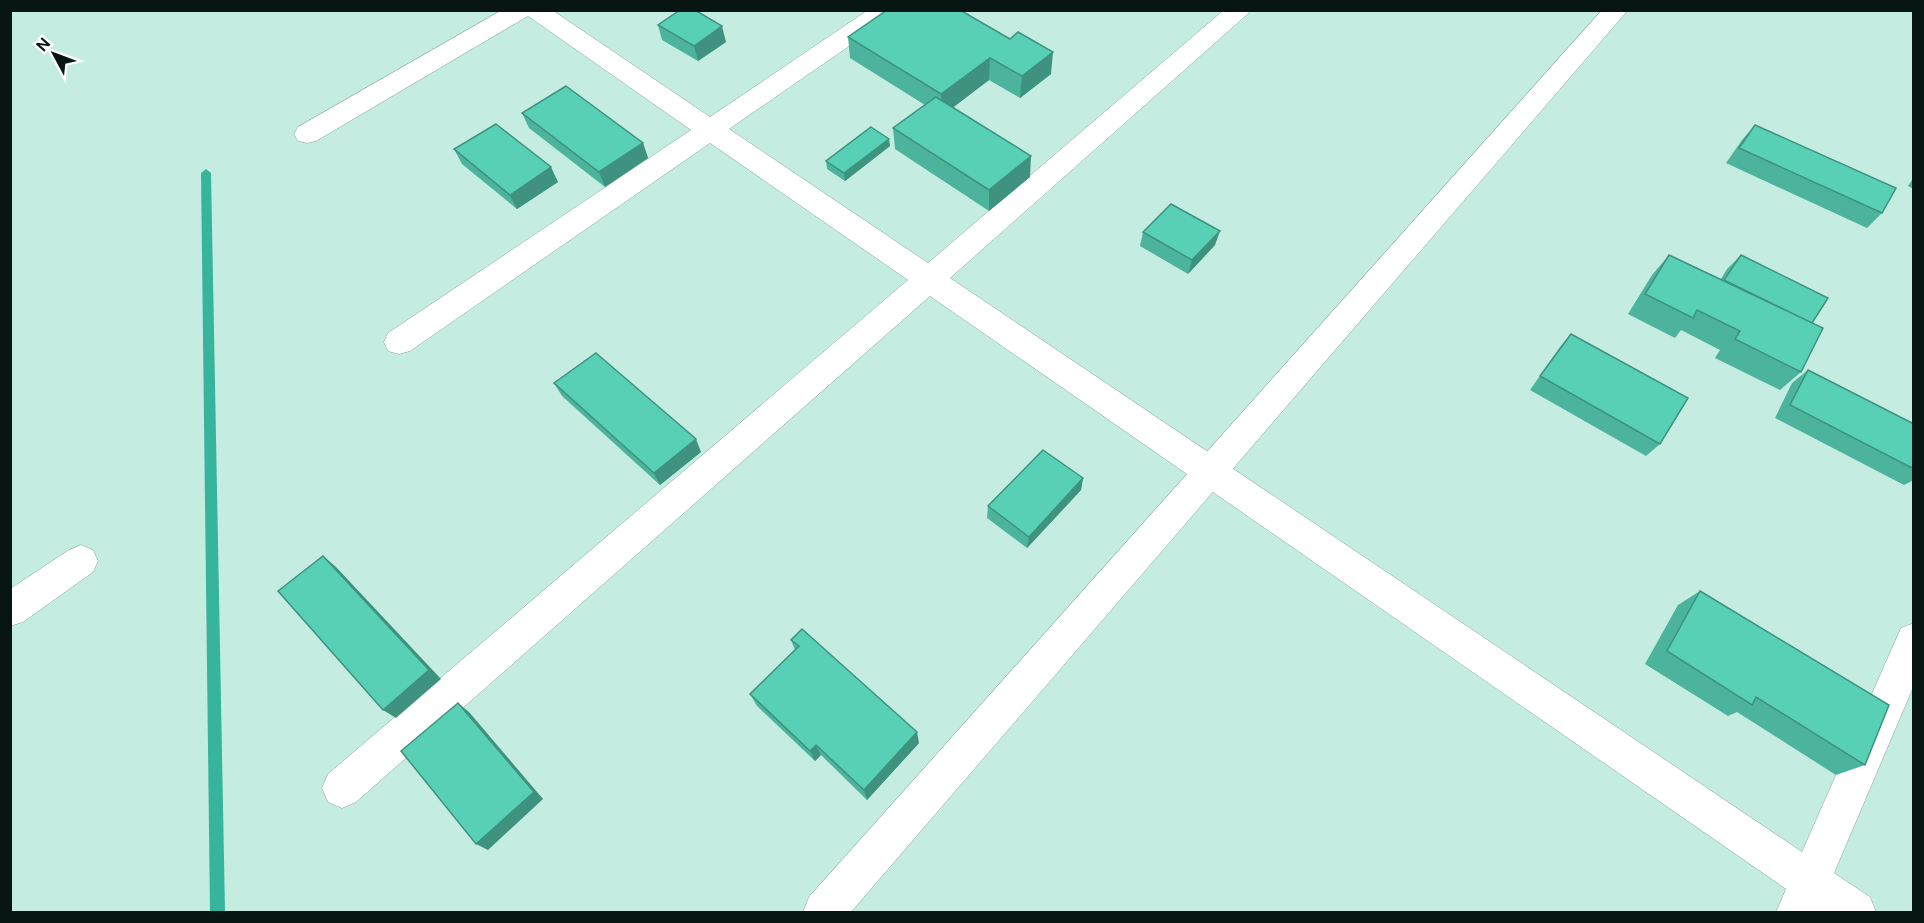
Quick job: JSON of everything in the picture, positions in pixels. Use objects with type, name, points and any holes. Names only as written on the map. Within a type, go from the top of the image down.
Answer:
[{"type":"street","points":[[307,134],[521,10]]},
{"type":"street","points":[[536,10],[1212,473],[1803,897],[1855,912]]},
{"type":"street","points":[[399,342],[885,10]]},
{"type":"street","points":[[342,788],[1239,10]]},
{"type":"street","points":[[824,912],[1212,473],[1616,10]]},
{"type":"street","points":[[10,610],[81,561]]},
{"type":"street","points":[[1803,897],[1914,640]]},
{"type":"building","points":[[680,10],[695,10],[722,26],[694,46],[658,25]]},
{"type":"building","points":[[887,10],[960,10],[1010,39],[1018,32],[1053,52],[1022,76],[990,58],[941,94],[848,37]]},
{"type":"building","points":[[566,86],[643,143],[599,172],[522,113]]},
{"type":"building","points":[[936,97],[1031,156],[989,190],[893,128]]},
{"type":"building","points":[[496,124],[551,167],[510,195],[454,149]]},
{"type":"building","points":[[1755,125],[1896,188],[1882,213],[1739,148]]},
{"type":"building","points":[[871,127],[889,139],[844,173],[826,161]]},
{"type":"building","points":[[1171,204],[1220,231],[1192,260],[1143,232]]},
{"type":"building","points":[[1669,255],[1823,328],[1801,372],[1735,339],[1740,331],[1697,310],[1693,318],[1645,294]]},
{"type":"building","points":[[1741,255],[1828,298],[1812,323],[1724,280]]},
{"type":"building","points":[[1571,334],[1688,398],[1660,444],[1540,376]]},
{"type":"building","points":[[596,353],[696,439],[654,473],[554,383]]},
{"type":"building","points":[[1808,370],[1914,424],[1914,469],[1790,405]]},
{"type":"building","points":[[1043,450],[1083,478],[1029,537],[988,506]]},
{"type":"building","points":[[323,556],[429,670],[383,710],[278,591]]},
{"type":"building","points":[[1700,591],[1889,705],[1865,765],[1756,697],[1752,705],[1667,651]]},
{"type":"building","points":[[802,629],[917,732],[864,790],[816,745],[810,751],[750,694],[799,646],[791,640]]},
{"type":"building","points":[[458,703],[534,792],[476,844],[401,751]]},
{"type":"waterway","points":[[206,173],[218,912]]}]
